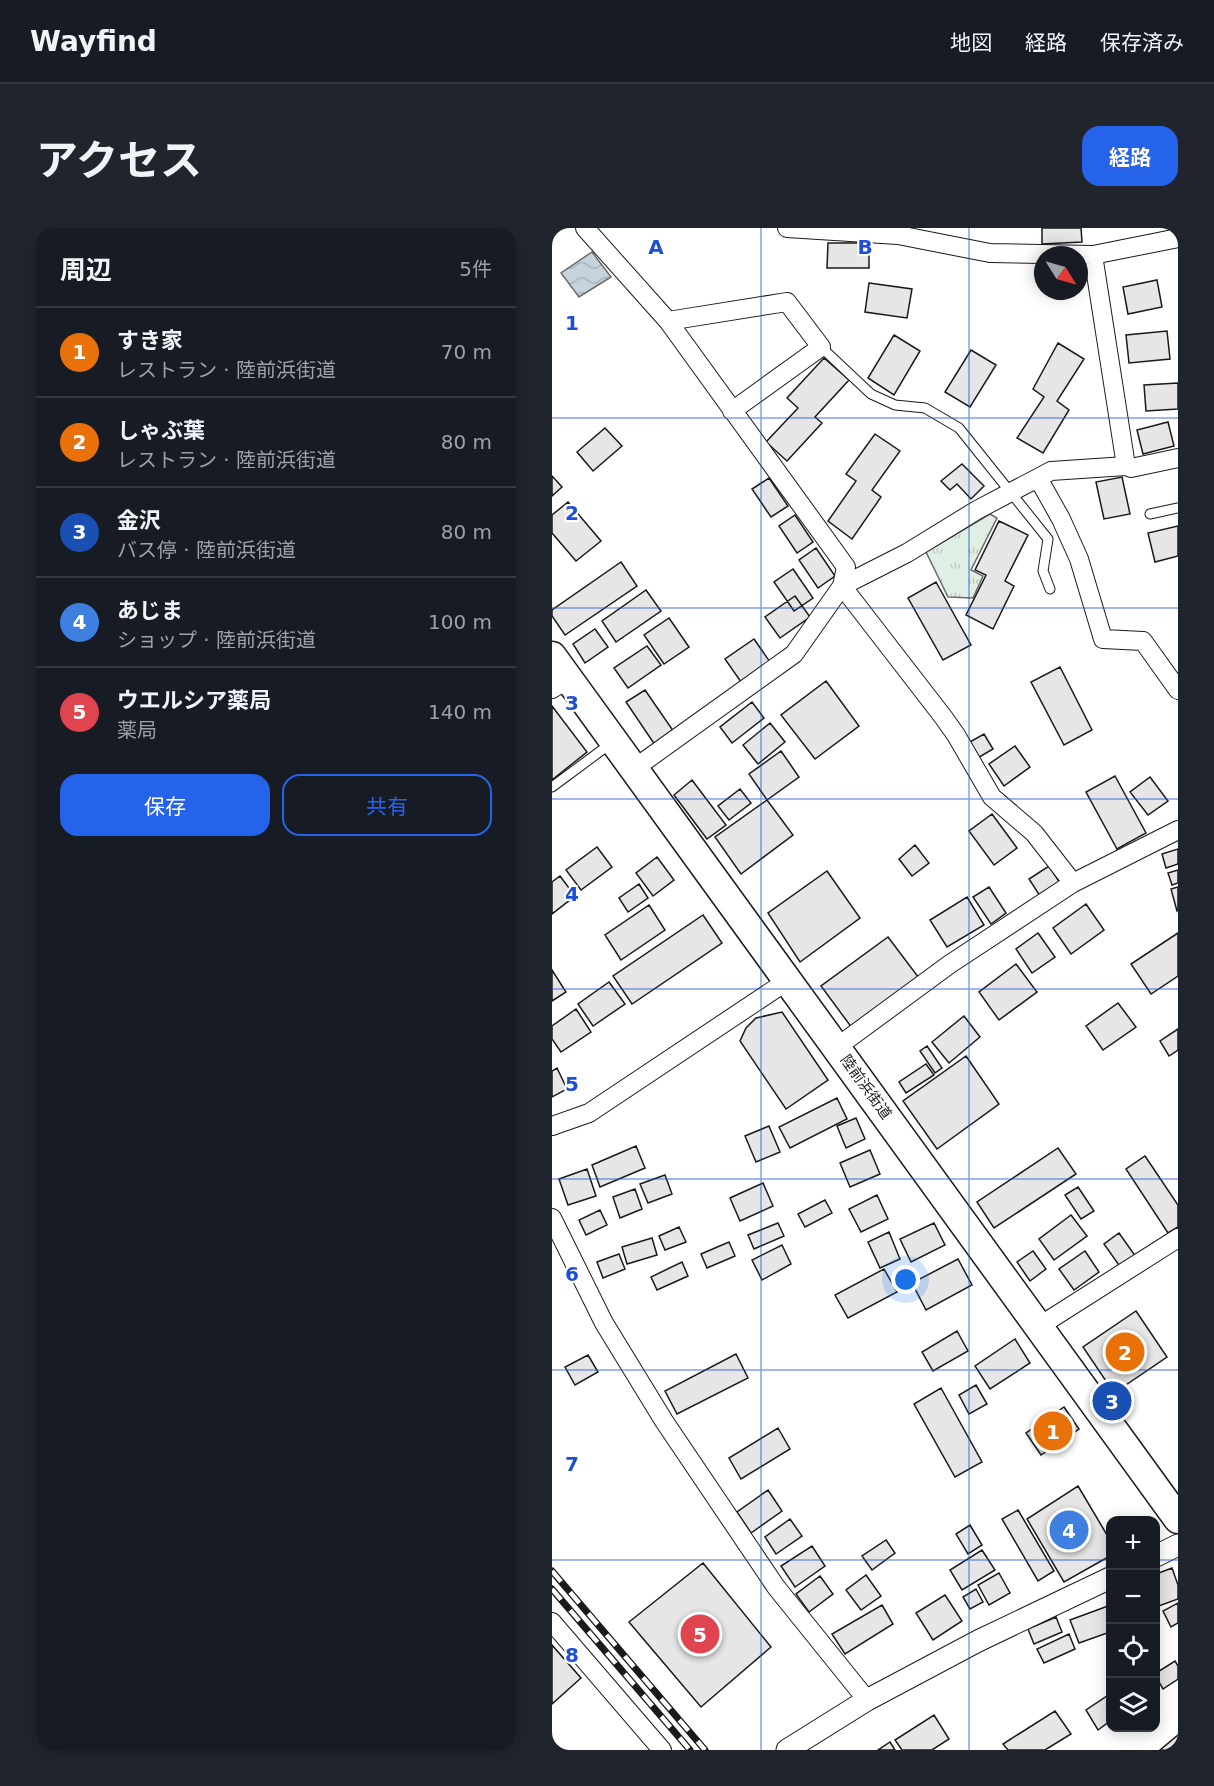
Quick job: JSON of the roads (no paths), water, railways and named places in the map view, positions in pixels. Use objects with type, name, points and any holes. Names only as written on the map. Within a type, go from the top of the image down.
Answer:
[{"type":"highway","name":"陸前浜街道","points":[[552,656],[560,684],[615,741],[635,768],[1178,1520]]},
{"type":"street","points":[[585,228],[668,321],[846,567],[842,586],[794,654],[635,768]]},
{"type":"street","points":[[787,228],[898,235],[990,253],[1093,255],[1178,238]]},
{"type":"street","points":[[1093,255],[1126,466]]},
{"type":"street","points":[[668,321],[787,302],[821,347],[732,411]]},
{"type":"street","points":[[842,586],[907,553],[976,510],[1051,471],[1126,466],[1131,468],[1178,458]]},
{"type":"street","points":[[1038,478],[1061,519],[1079,559],[1103,639],[1143,641],[1178,690]]},
{"type":"street","points":[[842,586],[923,688],[950,726],[992,796],[1034,833],[1073,883]]},
{"type":"street","points":[[837,1047],[950,964],[1073,883],[1178,831]]},
{"type":"street","points":[[552,1126],[589,1113],[787,981]]},
{"type":"street","points":[[552,1218],[604,1323],[664,1421],[776,1587],[867,1700]]},
{"type":"street","points":[[1038,1327],[1178,1238]]},
{"type":"street","points":[[1160,1554],[1178,1545]]},
{"type":"street","points":[[787,1750],[867,1700],[978,1641],[1106,1580]]},
{"type":"street","points":[[552,1622],[662,1750]]},
{"type":"lane","points":[[821,347],[871,394],[895,405],[925,408],[959,428],[1048,539],[1043,571],[1050,589]]},
{"type":"lane","points":[[1150,514],[1178,508]]},
{"type":"lane","points":[[552,787],[615,741]]},
{"type":"water","points":[[592,252],[611,277],[579,297],[561,273]]},
{"type":"railway","points":[[552,1571],[705,1750]]},
{"type":"railway","points":[[552,1589],[690,1750]]},
{"type":"place","name":"しゃぶ葉","points":[[1125,1352]]},
{"type":"place","name":"金沢","points":[[1112,1401]]},
{"type":"place","name":"すき家","points":[[1053,1431]]},
{"type":"place","name":"あじま","points":[[1069,1530]]},
{"type":"place","name":"ウエルシア薬局","points":[[700,1634]]}]
